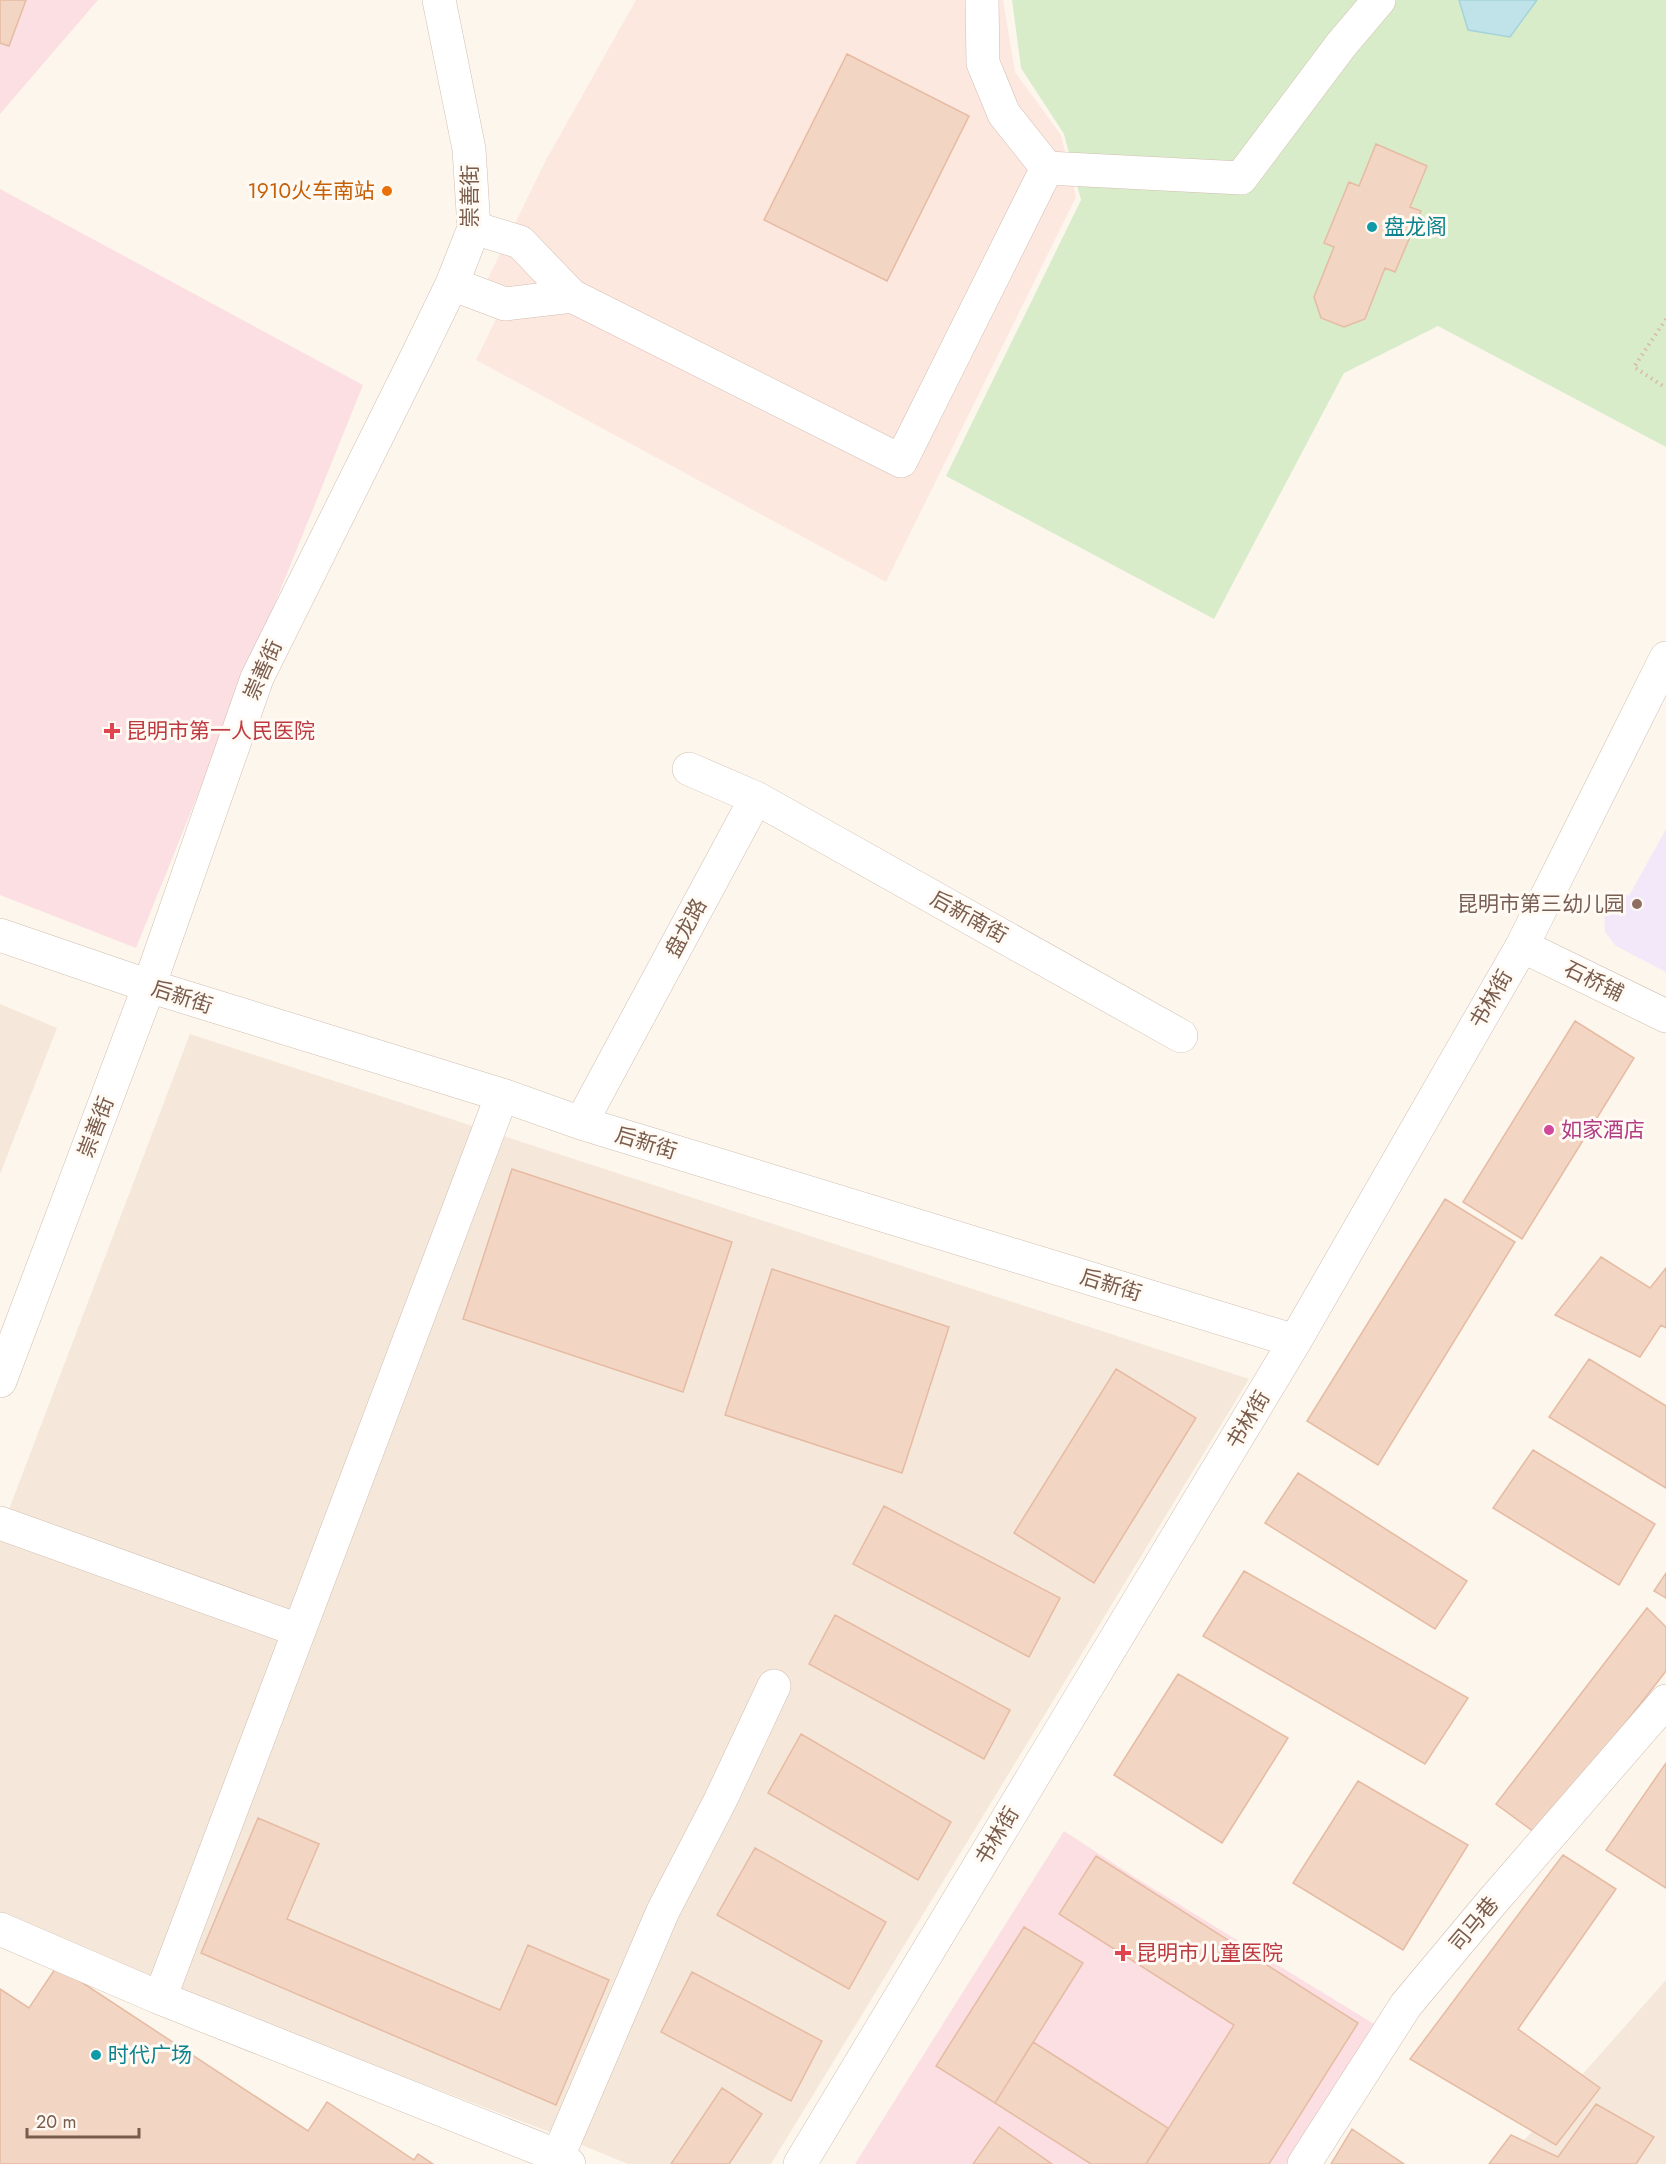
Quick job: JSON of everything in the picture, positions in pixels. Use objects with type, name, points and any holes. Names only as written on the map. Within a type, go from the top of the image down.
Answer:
[{"type":"street","name":"崇善街","points":[[0,1381],[149,986],[257,678],[452,284],[474,228],[469,149],[439,0]]},
{"type":"street","points":[[982,0],[983,63],[1004,114],[1047,168],[1240,178],[1341,45],[1379,0]]},
{"type":"street","points":[[474,228],[520,242],[572,296],[901,461],[1047,168]]},
{"type":"street","points":[[452,284],[505,304],[572,296]]},
{"type":"street","name":"书林街","points":[[800,2164],[1295,1341],[1521,946],[1666,658]]},
{"type":"street","points":[[689,769],[756,798]]},
{"type":"street","name":"后新南街","points":[[756,798],[1181,1036]]},
{"type":"street","name":"盘龙路","points":[[581,1123],[756,798]]},
{"type":"street","name":"后新街","points":[[0,935],[149,986],[502,1095],[581,1123],[1295,1341]]},
{"type":"street","name":"石桥铺","points":[[1521,946],[1666,1016]]},
{"type":"street","points":[[160,1998],[502,1095]]},
{"type":"street","points":[[0,1523],[298,1630]]},
{"type":"street","points":[[0,1929],[160,1998],[564,2160],[663,1911],[720,1801],[774,1686]]},
{"type":"street","name":"司马巷","points":[[1304,2164],[1406,2005],[1666,1701]]},
{"type":"path","points":[[1666,319],[1634,367],[1666,388]]},
{"type":"shaded area","points":[[0,0],[98,0],[0,114]]},
{"type":"shaded area","points":[[636,0],[1003,0],[1015,72],[1061,135],[1076,197],[886,582],[476,360],[496,319],[474,307],[546,160]]},
{"type":"shaded area","name":"昆明市第一人民医院","points":[[0,189],[363,385],[136,948],[0,895]]},
{"type":"shaded area","name":"昆明市第三幼儿园","points":[[1666,829],[1666,972],[1616,946],[1605,932],[1604,912],[1615,890],[1629,896]]},
{"type":"shaded area","points":[[0,1004],[57,1028],[0,1174]]},
{"type":"shaded area","points":[[190,1034],[1249,1379],[771,2164],[628,2164],[555,2134],[0,1923],[0,1533]]},
{"type":"shaded area","name":"昆明市儿童医院","points":[[1064,1831],[1136,1878],[1379,2027],[1295,2164],[855,2164]]},
{"type":"shaded area","points":[[1666,1980],[1666,2164],[1503,2164]]},
{"type":"green space","points":[[1012,0],[1666,0],[1666,447],[1438,326],[1344,373],[1214,619],[946,476],[1081,200],[1064,134],[1021,68]]},
{"type":"water","points":[[1459,0],[1537,0],[1510,37],[1468,30]]},
{"type":"building","points":[[0,0],[26,0],[9,46],[0,43]]},
{"type":"building","points":[[847,54],[969,116],[887,281],[764,220]]},
{"type":"building","name":"盘龙阁","points":[[1376,144],[1427,166],[1410,207],[1421,211],[1395,272],[1385,268],[1365,319],[1344,327],[1321,318],[1314,297],[1334,247],[1324,243],[1349,182],[1359,186]]},
{"type":"building","name":"如家酒店","points":[[1575,1021],[1634,1058],[1522,1239],[1463,1202]]},
{"type":"building","points":[[512,1169],[732,1242],[683,1392],[463,1319]]},
{"type":"building","points":[[1445,1199],[1515,1242],[1378,1465],[1307,1421]]},
{"type":"building","points":[[1601,1257],[1650,1288],[1666,1268],[1666,1328],[1661,1325],[1640,1357],[1555,1315]]},
{"type":"building","points":[[772,1269],[949,1327],[902,1473],[725,1415]]},
{"type":"building","points":[[1589,1359],[1666,1406],[1666,1488],[1549,1417]]},
{"type":"building","points":[[1116,1369],[1196,1418],[1094,1583],[1014,1533]]},
{"type":"building","points":[[1533,1450],[1655,1524],[1619,1585],[1493,1508]]},
{"type":"building","points":[[1298,1473],[1467,1581],[1435,1629],[1265,1523]]},
{"type":"building","points":[[884,1506],[1060,1598],[1029,1657],[853,1564]]},
{"type":"building","points":[[1244,1571],[1468,1698],[1425,1764],[1203,1636]]},
{"type":"building","points":[[1666,1573],[1666,1598],[1654,1591]]},
{"type":"building","points":[[1647,1608],[1666,1627],[1666,1671],[1538,1835],[1496,1804]]},
{"type":"building","points":[[835,1615],[1010,1710],[984,1759],[809,1664]]},
{"type":"building","points":[[1178,1674],[1288,1738],[1222,1843],[1114,1775]]},
{"type":"building","points":[[801,1734],[951,1822],[918,1880],[768,1793]]},
{"type":"building","points":[[1666,1763],[1666,1888],[1606,1850]]},
{"type":"building","points":[[1358,1781],[1468,1845],[1403,1950],[1293,1883]]},
{"type":"building","points":[[258,1818],[319,1844],[287,1919],[500,2010],[528,1945],[609,1980],[556,2105],[201,1953]]},
{"type":"building","points":[[755,1848],[886,1922],[849,1989],[717,1915]]},
{"type":"building","points":[[1563,1855],[1616,1889],[1518,2029],[1600,2088],[1556,2145],[1410,2059]]},
{"type":"building","points":[[1096,1856],[1358,2023],[1269,2164],[1146,2164],[1234,2025],[1059,1914]]},
{"type":"building","points":[[1024,1927],[1083,1963],[995,2103],[936,2066]]},
{"type":"building","name":"时代广场","points":[[57,1966],[308,2131],[327,2102],[414,2160],[418,2154],[433,2164],[0,2164],[0,1989],[29,2008]]},
{"type":"building","points":[[692,1972],[822,2041],[791,2101],[661,2032]]},
{"type":"building","points":[[1033,2042],[1168,2128],[1146,2164],[1091,2164],[995,2103]]},
{"type":"building","points":[[722,2088],[762,2114],[729,2164],[671,2164]]},
{"type":"building","points":[[1596,2104],[1654,2137],[1636,2164],[1489,2164],[1511,2135],[1558,2157]]},
{"type":"building","points":[[999,2127],[1052,2164],[973,2164]]},
{"type":"building","points":[[1352,2129],[1404,2164],[1331,2164]]},
{"type":"place","name":"1910火车南站","points":[[387,191]]},
{"type":"place","name":"盘龙阁","points":[[1372,227]]},
{"type":"place","name":"昆明市第一人民医院","points":[[112,731]]},
{"type":"place","name":"昆明市第三幼儿园","points":[[1637,904]]},
{"type":"place","name":"如家酒店","points":[[1549,1130]]},
{"type":"place","name":"昆明市儿童医院","points":[[1123,1953]]},
{"type":"place","name":"时代广场","points":[[96,2055]]}]
